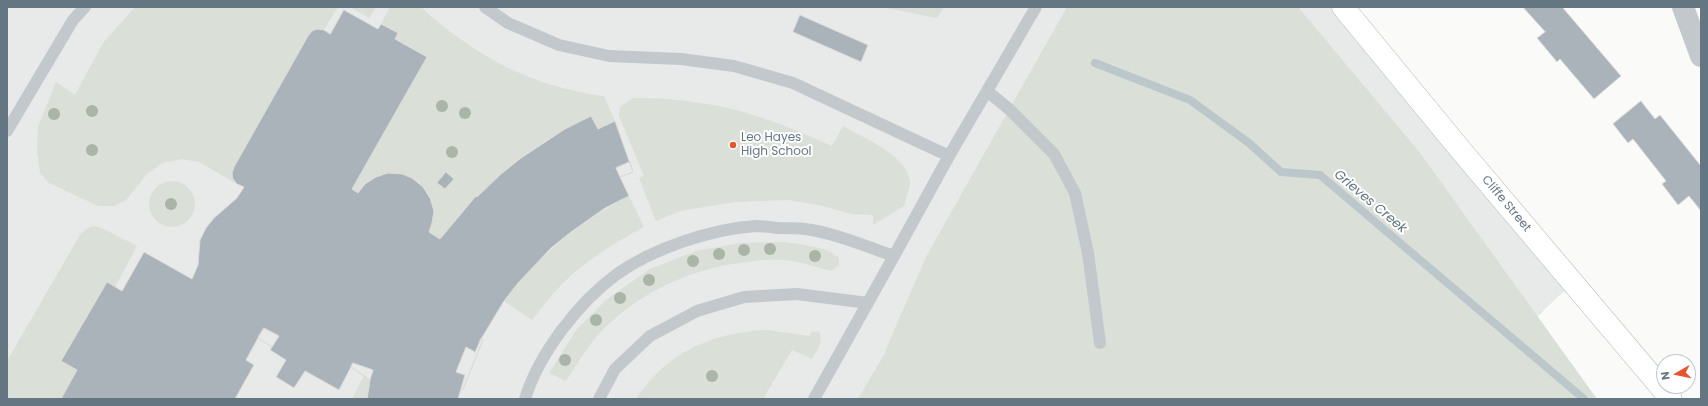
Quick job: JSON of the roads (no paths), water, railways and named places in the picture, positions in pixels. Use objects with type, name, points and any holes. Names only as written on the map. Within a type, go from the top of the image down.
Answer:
[{"type":"main road","name":"Cliffe Street","points":[[1343,7],[1459,148],[1671,399]]},
{"type":"street","points":[[1683,7],[1701,56]]},
{"type":"lane","points":[[7,131],[73,20],[85,7]]},
{"type":"lane","points":[[485,7],[508,23],[559,45],[609,56],[681,59],[734,66],[793,83],[948,156]]},
{"type":"lane","points":[[814,399],[948,156],[1036,7]]},
{"type":"lane","points":[[987,91],[1009,109],[1054,154],[1075,193],[1088,253],[1100,343]]},
{"type":"lane","points":[[525,399],[528,387],[546,352],[588,300],[617,274],[661,250],[709,234],[756,226],[805,229],[851,240],[894,256]]},
{"type":"lane","points":[[599,399],[615,369],[650,336],[697,311],[752,296],[797,294],[868,303]]},
{"type":"waterway","name":"Grieves Creek","points":[[1095,63],[1190,100],[1249,143],[1281,172],[1320,175],[1584,399]]},
{"type":"place","name":"Leo Hayes High School","points":[[733,145]]}]
